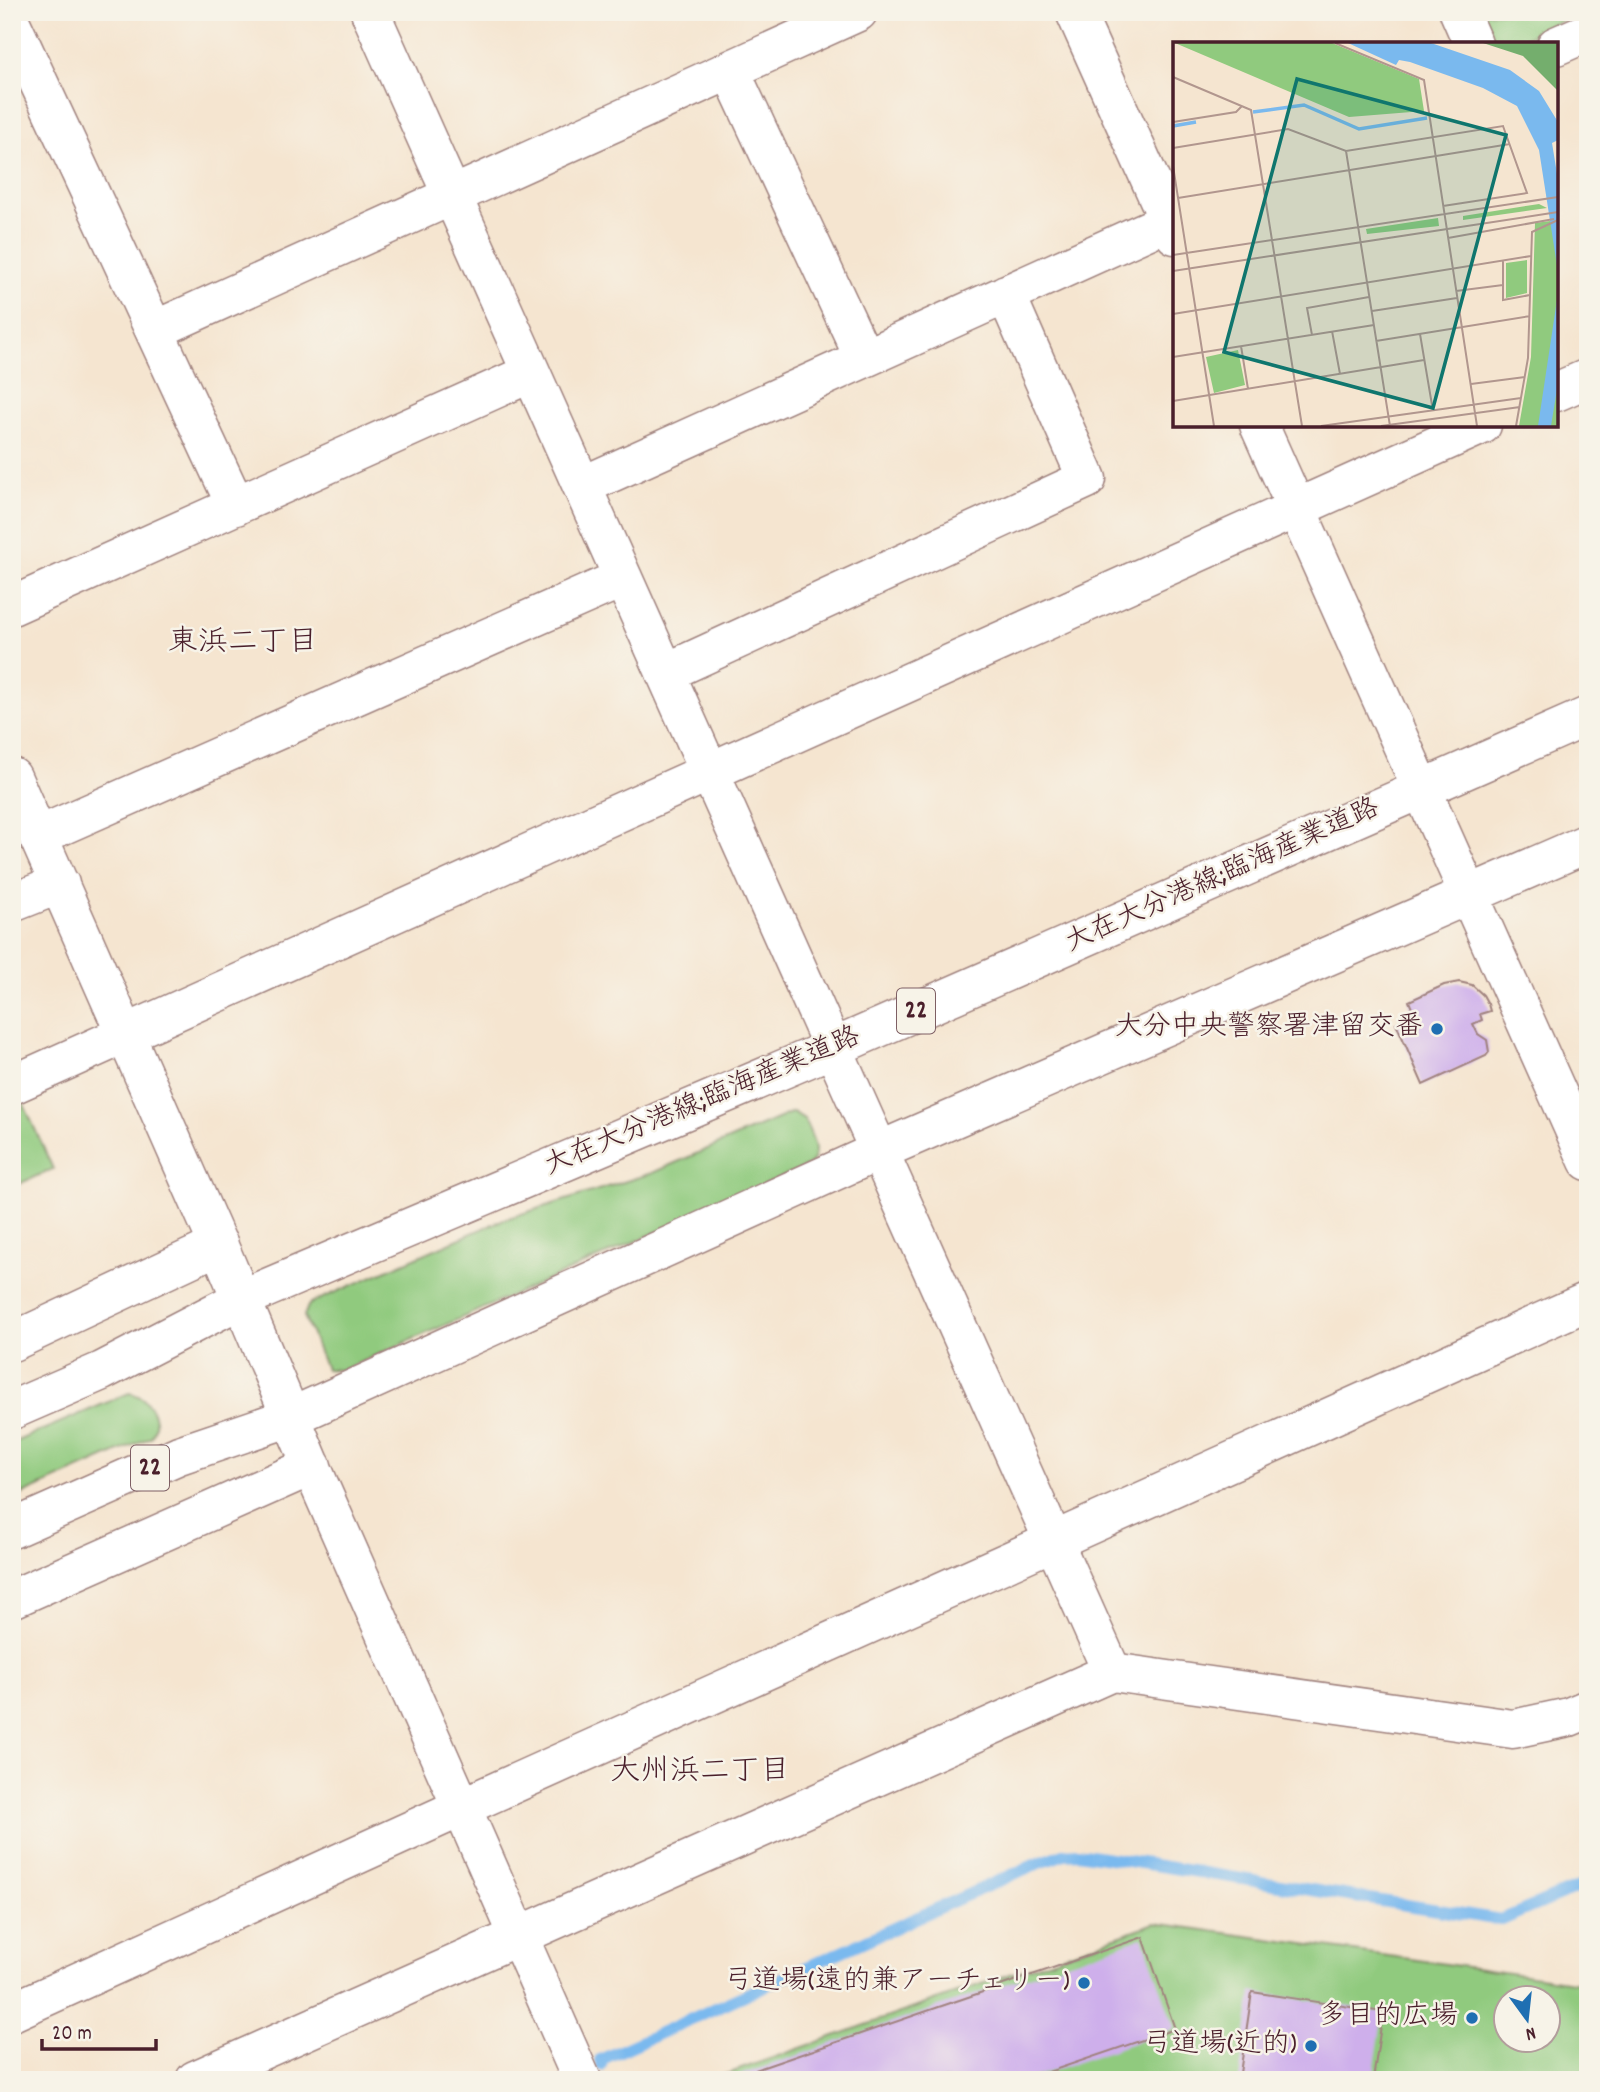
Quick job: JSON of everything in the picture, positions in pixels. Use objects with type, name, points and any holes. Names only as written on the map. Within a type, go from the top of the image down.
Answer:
[{"type":"street","points":[[370,12],[1112,1672]]},
{"type":"street","points":[[155,330],[858,12]]},
{"type":"street","points":[[582,486],[1006,294],[1173,225],[1075,12]]},
{"type":"street","points":[[1459,12],[1472,42]]},
{"type":"street","points":[[12,25],[236,506]]},
{"type":"street","points":[[1558,45],[1588,32]]},
{"type":"street","points":[[730,70],[864,358]]},
{"type":"street","points":[[666,673],[1087,480],[1006,294]]},
{"type":"street","points":[[12,606],[531,373]]},
{"type":"street","points":[[1558,391],[1588,378]]},
{"type":"street","points":[[1260,427],[1588,1161]]},
{"type":"street","points":[[12,1085],[1478,427]]},
{"type":"street","points":[[38,836],[623,578]]},
{"type":"street","name":"大在大分港線;臨海産業道路","points":[[12,1410],[102,1371],[241,1299],[833,1048],[1588,716]]},
{"type":"street","points":[[12,777],[582,2080]]},
{"type":"street","name":"22","points":[[12,1529],[178,1455],[291,1417],[879,1151],[1588,843]]},
{"type":"street","points":[[12,903],[60,884]]},
{"type":"street","points":[[12,1342],[219,1245]]},
{"type":"street","points":[[12,2012],[461,1807],[1588,1301]]},
{"type":"street","points":[[12,1599],[312,1466]]},
{"type":"street","points":[[195,2080],[1112,1672],[1513,1729],[1569,1717],[1588,1709]]},
{"type":"green space","points":[[1473,12],[1581,12],[1516,42],[1494,42],[1485,38]]},
{"type":"green space","points":[[21,1098],[53,1169],[12,1187],[12,1102]]},
{"type":"green space","points":[[793,1112],[804,1119],[814,1143],[815,1155],[808,1166],[347,1368],[326,1369],[304,1316],[311,1303],[502,1220],[652,1173]]},
{"type":"green space","points":[[129,1393],[142,1399],[152,1410],[155,1423],[151,1437],[12,1499],[12,1443]]},
{"type":"green space","points":[[1155,1923],[1588,1984],[1588,2080],[710,2080]]},
{"type":"building","name":"大分中央警察署津留交番","points":[[1459,982],[1472,985],[1488,1004],[1490,1011],[1480,1014],[1482,1020],[1473,1024],[1478,1034],[1487,1040],[1489,1052],[1486,1056],[1423,1085],[1396,1023],[1415,1016],[1409,1001],[1444,985]]},
{"type":"building","name":"弓道場(遠的兼アーチェリー)","points":[[1143,1937],[1175,2029],[1025,2080],[726,2080]]},
{"type":"building","name":"弓道場(近的)","points":[[1252,1992],[1383,2012],[1373,2080],[1239,2080]]},
{"type":"waterway","points":[[601,2065],[600,2060],[1034,1865],[1064,1854],[1078,1853],[1501,1920],[1588,1883]]},
{"type":"place","name":"大分中央警察署津留交番","points":[[1437,1029]]},
{"type":"place","name":"弓道場(遠的兼アーチェリー)","points":[[1084,1983]]},
{"type":"place","name":"多目的広場","points":[[1472,2018]]},
{"type":"place","name":"弓道場(近的)","points":[[1311,2046]]},
{"type":"district","name":"東浜二丁目","points":[[243,644]]},
{"type":"district","name":"大州浜二丁目","points":[[700,1773]]}]
